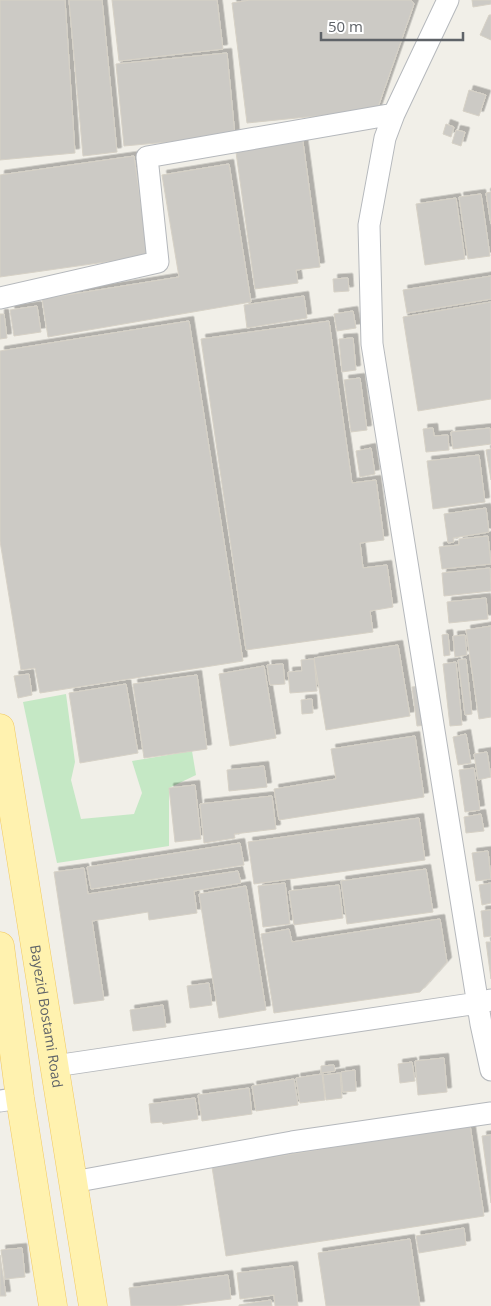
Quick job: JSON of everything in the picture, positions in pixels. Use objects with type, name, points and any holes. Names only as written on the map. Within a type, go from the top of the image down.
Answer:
[{"type":"main road","name":"Bayezid Bostami Road","points":[[0,728],[74,1182],[92,1306]]},
{"type":"main road","points":[[0,946],[10,1100],[53,1306]]},
{"type":"street","points":[[448,0],[394,114],[385,138],[369,225],[372,344],[484,1001],[491,1070]]},
{"type":"street","points":[[0,298],[158,262],[147,158],[394,114]]},
{"type":"street","points":[[55,1066],[484,1001]]},
{"type":"street","points":[[74,1182],[292,1142],[491,1113]]},
{"type":"green space","points":[[66,694],[75,762],[71,780],[81,819],[134,814],[142,793],[132,761],[192,751],[196,775],[169,788],[169,846],[57,863],[23,702]]},
{"type":"building","points":[[0,0],[65,0],[75,153],[0,160]]},
{"type":"building","points":[[69,0],[102,0],[117,152],[83,156]]},
{"type":"building","points":[[112,0],[217,0],[223,49],[119,61]]},
{"type":"building","points":[[250,0],[411,0],[414,4],[377,110],[247,123],[232,3]]},
{"type":"building","points":[[472,0],[491,0],[491,4],[473,7]]},
{"type":"building","points":[[489,15],[491,15],[491,40],[480,35]]},
{"type":"building","points":[[227,53],[235,136],[124,146],[116,64]]},
{"type":"building","points":[[469,90],[486,95],[479,116],[463,111]]},
{"type":"building","points":[[446,124],[454,127],[451,137],[443,134]]},
{"type":"building","points":[[456,130],[465,132],[461,146],[452,143]]},
{"type":"building","points":[[302,135],[320,267],[296,270],[298,283],[255,289],[235,145]]},
{"type":"building","points":[[134,156],[148,256],[0,277],[0,175]]},
{"type":"building","points":[[229,164],[251,302],[48,337],[42,299],[179,277],[162,175]]},
{"type":"building","points":[[491,192],[491,224],[486,193]]},
{"type":"building","points":[[481,194],[490,256],[468,259],[459,197]]},
{"type":"building","points":[[456,198],[465,259],[425,265],[416,204]]},
{"type":"building","points":[[491,276],[491,299],[407,313],[403,290]]},
{"type":"building","points":[[348,278],[349,291],[334,292],[333,279]]},
{"type":"building","points":[[304,296],[307,318],[247,328],[244,305]]},
{"type":"building","points":[[491,302],[491,399],[418,411],[403,317]]},
{"type":"building","points":[[37,306],[41,332],[14,336],[10,310]]},
{"type":"building","points":[[353,311],[356,328],[337,331],[334,314]]},
{"type":"building","points":[[0,314],[4,314],[7,338],[0,339]]},
{"type":"building","points":[[189,321],[243,661],[40,693],[35,668],[21,670],[0,541],[0,351]]},
{"type":"building","points":[[329,321],[352,483],[376,480],[384,540],[360,543],[363,568],[387,565],[393,607],[370,611],[373,632],[246,650],[201,339]]},
{"type":"building","points":[[353,338],[356,370],[342,372],[339,339]]},
{"type":"building","points":[[360,378],[367,430],[351,432],[344,380]]},
{"type":"building","points":[[433,428],[434,436],[448,435],[449,450],[426,452],[423,429]]},
{"type":"building","points":[[490,428],[491,444],[453,449],[451,432]]},
{"type":"building","points":[[371,448],[375,474],[360,477],[356,451]]},
{"type":"building","points":[[491,449],[491,480],[486,450]]},
{"type":"building","points":[[479,455],[485,502],[433,509],[427,461]]},
{"type":"building","points":[[486,508],[489,532],[453,538],[454,542],[448,543],[444,514]]},
{"type":"building","points":[[488,536],[491,564],[442,569],[439,547],[459,545],[459,539]]},
{"type":"building","points":[[490,568],[491,591],[444,596],[442,573]]},
{"type":"building","points":[[486,598],[488,619],[449,623],[447,602]]},
{"type":"building","points":[[491,626],[491,717],[479,719],[466,630]]},
{"type":"building","points":[[448,634],[450,655],[444,656],[442,635]]},
{"type":"building","points":[[465,635],[467,655],[455,657],[453,636]]},
{"type":"building","points":[[398,645],[410,716],[326,730],[314,658]]},
{"type":"building","points":[[314,659],[317,691],[290,693],[288,672],[302,671],[301,660]]},
{"type":"building","points":[[466,659],[472,714],[465,715],[458,660]]},
{"type":"building","points":[[456,662],[462,725],[450,726],[443,664]]},
{"type":"building","points":[[283,664],[285,684],[270,685],[267,665]]},
{"type":"building","points":[[264,666],[276,738],[230,746],[219,674]]},
{"type":"building","points":[[29,674],[32,695],[18,698],[14,676]]},
{"type":"building","points":[[197,675],[207,749],[144,758],[133,684]]},
{"type":"building","points":[[126,684],[138,753],[80,763],[69,693]]},
{"type":"building","points":[[421,686],[427,725],[417,726],[412,687]]},
{"type":"building","points":[[312,699],[313,713],[302,714],[301,700]]},
{"type":"building","points":[[466,734],[471,763],[458,765],[453,737]]},
{"type":"building","points":[[415,736],[424,797],[279,820],[274,789],[336,779],[331,749]]},
{"type":"building","points":[[487,752],[491,777],[478,780],[474,754]]},
{"type":"building","points":[[264,766],[267,787],[229,791],[227,770]]},
{"type":"building","points":[[474,768],[480,810],[465,812],[459,770]]},
{"type":"building","points":[[195,785],[201,839],[175,842],[169,788]]},
{"type":"building","points":[[272,796],[276,829],[234,834],[235,838],[204,843],[200,804]]},
{"type":"building","points":[[481,814],[484,831],[466,833],[464,817]]},
{"type":"building","points":[[419,818],[425,860],[254,884],[248,842]]},
{"type":"building","points":[[240,843],[244,865],[91,889],[87,867]]},
{"type":"building","points":[[488,851],[491,879],[476,881],[472,853]]},
{"type":"building","points":[[84,868],[88,894],[238,871],[241,883],[194,891],[197,913],[149,920],[148,912],[92,921],[104,1000],[74,1004],[54,872]]},
{"type":"building","points":[[426,869],[433,912],[347,924],[341,881]]},
{"type":"building","points":[[285,883],[290,924],[263,927],[258,886]]},
{"type":"building","points":[[491,883],[491,903],[482,905],[479,885]]},
{"type":"building","points":[[339,885],[343,918],[294,925],[289,891]]},
{"type":"building","points":[[246,886],[266,1010],[219,1018],[199,894]]},
{"type":"building","points":[[491,910],[491,936],[484,937],[481,911]]},
{"type":"building","points":[[440,919],[447,962],[420,992],[274,1013],[261,934],[289,929],[292,942]]},
{"type":"building","points":[[486,942],[491,942],[491,979]]},
{"type":"building","points":[[209,983],[212,1005],[190,1008],[187,986]]},
{"type":"building","points":[[163,1005],[166,1027],[133,1031],[130,1010]]},
{"type":"building","points":[[444,1058],[447,1092],[418,1095],[415,1061]]},
{"type":"building","points":[[412,1062],[415,1081],[400,1083],[398,1064]]},
{"type":"building","points":[[334,1065],[335,1071],[321,1073],[321,1066]]},
{"type":"building","points":[[355,1070],[356,1091],[343,1092],[341,1072]]},
{"type":"building","points":[[340,1073],[342,1098],[326,1100],[323,1075]]},
{"type":"building","points":[[322,1074],[325,1100],[300,1103],[296,1078]]},
{"type":"building","points":[[294,1079],[298,1105],[256,1111],[252,1086]]},
{"type":"building","points":[[249,1088],[252,1114],[202,1121],[198,1095]]},
{"type":"building","points":[[195,1098],[198,1119],[163,1124],[162,1122],[151,1123],[149,1104]]},
{"type":"building","points":[[470,1125],[484,1216],[226,1256],[212,1167]]},
{"type":"building","points":[[491,1135],[491,1203],[482,1136]]},
{"type":"building","points":[[464,1228],[466,1245],[419,1253],[416,1236]]},
{"type":"building","points":[[410,1239],[420,1306],[326,1306],[318,1253]]},
{"type":"building","points":[[22,1248],[25,1277],[5,1279],[1,1250]]},
{"type":"building","points":[[0,1255],[6,1296],[0,1296]]},
{"type":"building","points":[[293,1266],[298,1306],[275,1306],[274,1295],[240,1299],[237,1273]]},
{"type":"building","points":[[228,1275],[231,1299],[176,1306],[131,1306],[129,1288]]},
{"type":"building","points":[[271,1300],[272,1306],[239,1306],[239,1305]]}]
